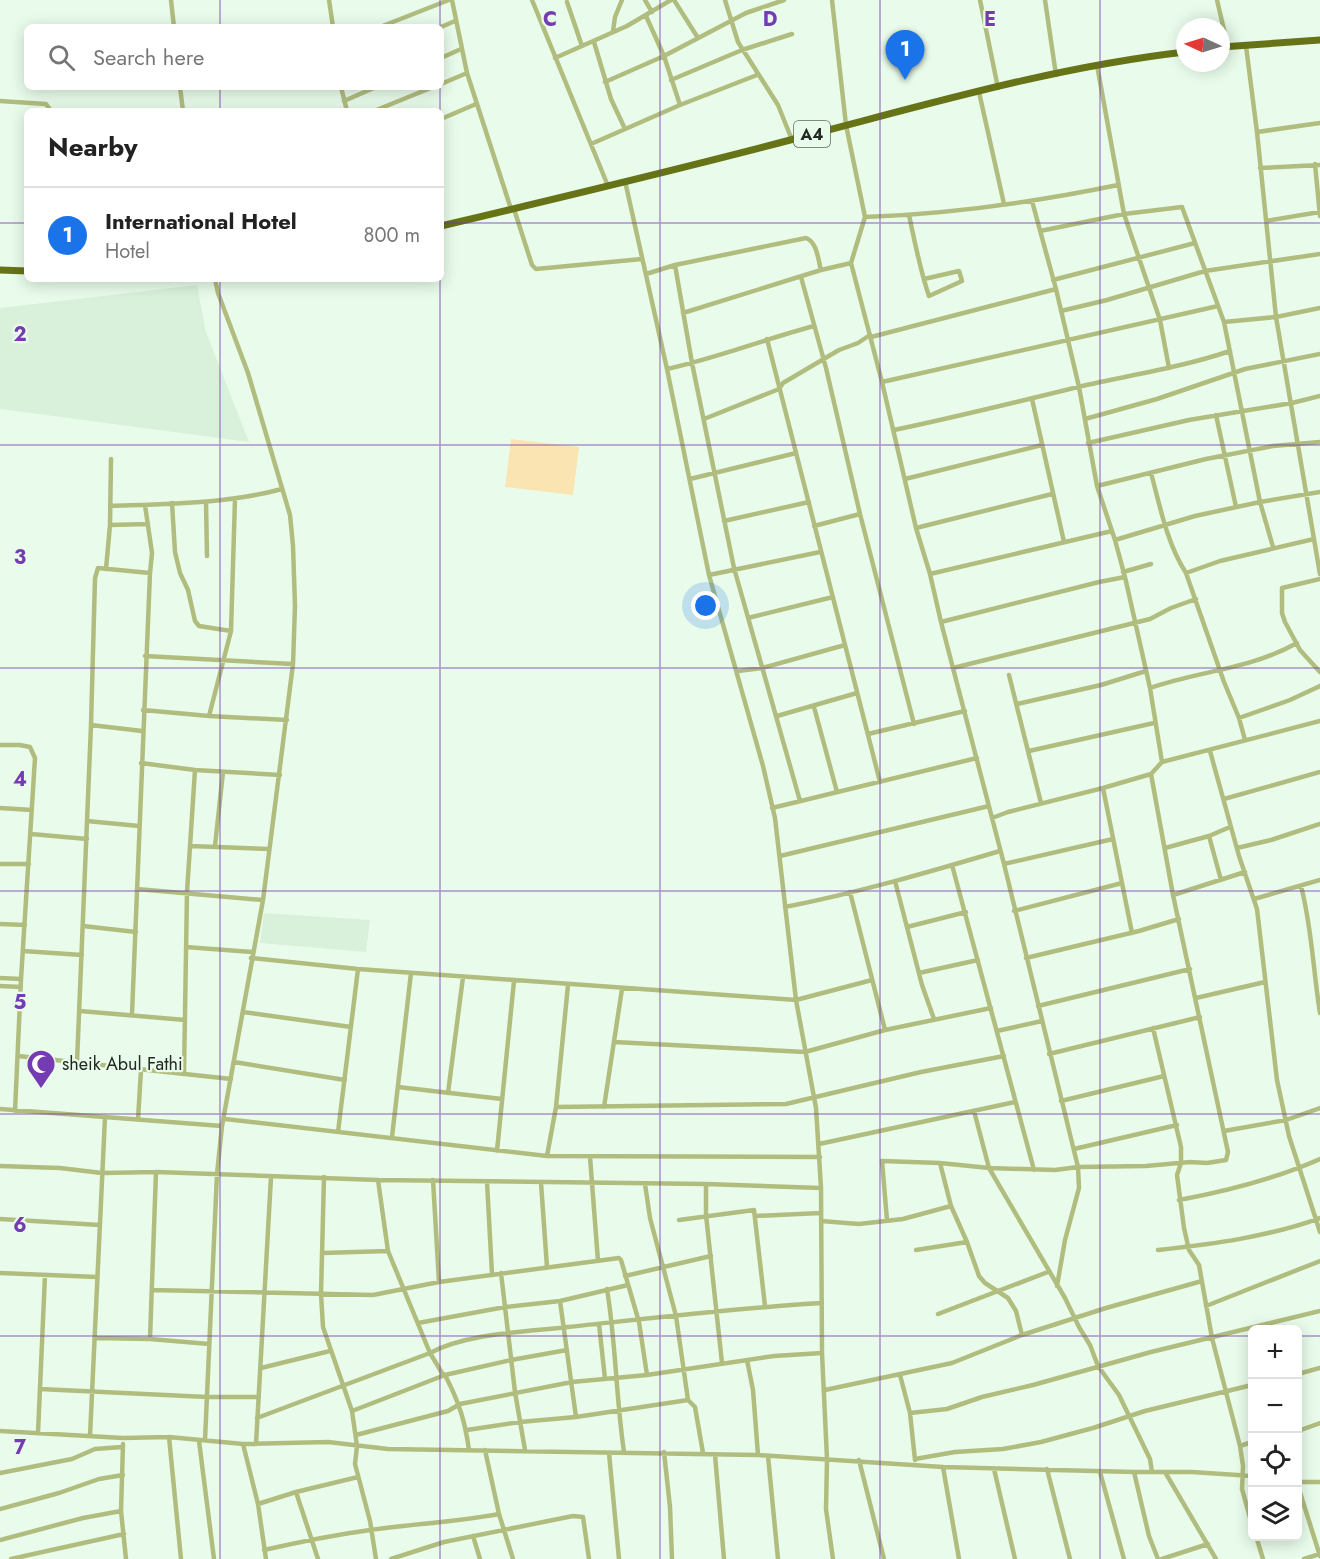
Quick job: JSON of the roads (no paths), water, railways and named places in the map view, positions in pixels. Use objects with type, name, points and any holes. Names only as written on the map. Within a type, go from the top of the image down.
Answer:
[{"type":"highway","points":[[1230,47],[1320,39]]},
{"type":"highway","name":"A4","points":[[444,225],[979,92],[1097,65],[1176,53]]},
{"type":"highway","points":[[0,270],[24,271]]},
{"type":"street","points":[[171,0],[174,24]]},
{"type":"street","points":[[329,0],[333,24]]},
{"type":"street","points":[[388,24],[450,0],[466,73],[512,209],[532,265],[536,269],[642,259]]},
{"type":"street","points":[[532,0],[608,186]]},
{"type":"street","points":[[613,32],[615,16],[622,0]]},
{"type":"street","points":[[645,0],[652,12]]},
{"type":"street","points":[[555,58],[594,42],[672,0],[698,38]]},
{"type":"street","points":[[725,0],[742,50],[778,105],[792,140]]},
{"type":"street","points":[[605,82],[664,56],[731,21],[784,0]]},
{"type":"street","points":[[832,0],[846,125],[866,217],[851,263],[871,336],[916,528],[930,574],[1004,864],[1078,1167],[1079,1188],[1065,1240],[1057,1286]]},
{"type":"street","points":[[980,0],[998,88]]},
{"type":"street","points":[[1045,0],[1056,75]]},
{"type":"street","points":[[1217,0],[1220,18]]},
{"type":"street","points":[[567,2],[582,46]]},
{"type":"street","points":[[646,16],[664,56],[680,105]]},
{"type":"street","points":[[444,26],[455,21]]},
{"type":"street","points":[[671,80],[742,50],[792,34]]},
{"type":"street","points":[[594,42],[605,82],[625,129]]},
{"type":"street","points":[[1246,46],[1276,317],[1319,572]]},
{"type":"street","points":[[444,57],[461,49]]},
{"type":"street","points":[[1097,65],[1124,214],[1160,320],[1169,368]]},
{"type":"street","points":[[444,83],[466,73]]},
{"type":"street","points":[[591,144],[680,105],[757,75]]},
{"type":"street","points":[[180,90],[183,108]]},
{"type":"street","points":[[342,90],[346,108]]},
{"type":"street","points":[[344,101],[369,90]]},
{"type":"street","points":[[381,108],[426,90]]},
{"type":"street","points":[[979,92],[1004,204]]},
{"type":"street","points":[[0,101],[46,105],[49,108]]},
{"type":"street","points":[[444,118],[476,104]]},
{"type":"street","points":[[1257,132],[1320,123]]},
{"type":"street","points":[[1260,168],[1317,165],[1320,214],[1266,221]]},
{"type":"street","points":[[625,181],[710,575],[738,671],[772,808],[780,856],[796,1000],[815,1099],[820,1157],[822,1353],[827,1459],[826,1509],[833,1559]]},
{"type":"street","points":[[866,217],[973,209],[1118,185]]},
{"type":"street","points":[[992,818],[1151,774],[1162,762],[1150,688],[1124,574],[1097,486],[1079,387],[1032,201]]},
{"type":"street","points":[[1040,231],[1124,214],[1182,207],[1224,322],[1260,502],[1273,547]]},
{"type":"street","points":[[909,215],[924,279],[930,296],[962,281],[959,271],[924,279]]},
{"type":"street","points":[[646,274],[675,265],[806,238],[811,239],[814,243],[821,270]]},
{"type":"street","points":[[1053,280],[1195,243]]},
{"type":"street","points":[[1060,311],[1205,271],[1320,254]]},
{"type":"street","points":[[683,313],[821,270],[851,263]]},
{"type":"street","points":[[675,265],[692,363],[734,568],[800,801]]},
{"type":"street","points":[[801,277],[824,359],[860,514],[914,724]]},
{"type":"street","points":[[206,1440],[217,1174],[222,1126],[263,900],[287,720],[293,664],[295,606],[290,515],[248,373],[216,282]]},
{"type":"street","points":[[704,419],[779,389],[783,383],[824,359],[871,336],[1056,289]]},
{"type":"street","points":[[882,382],[1218,306]]},
{"type":"street","points":[[1224,322],[1276,317],[1320,308]]},
{"type":"street","points":[[667,369],[814,326]]},
{"type":"street","points":[[767,339],[880,782]]},
{"type":"street","points":[[894,430],[1169,368],[1230,351]]},
{"type":"street","points":[[1085,419],[1157,399],[1234,372],[1320,354]]},
{"type":"street","points":[[1088,443],[1216,415],[1292,403],[1320,396]]},
{"type":"street","points":[[1032,399],[1064,542]]},
{"type":"street","points":[[1216,415],[1236,507]]},
{"type":"street","points":[[1097,486],[1272,446],[1320,442]]},
{"type":"street","points":[[904,479],[1042,445]]},
{"type":"street","points":[[690,478],[716,474],[796,453]]},
{"type":"street","points":[[106,568],[110,525],[111,459]]},
{"type":"street","points":[[1151,473],[1165,524],[1196,599],[1245,740]]},
{"type":"street","points":[[110,506],[206,502],[235,499],[282,489]]},
{"type":"street","points":[[1115,540],[1165,524],[1236,507],[1320,492]]},
{"type":"street","points":[[916,528],[1052,494]]},
{"type":"street","points":[[209,716],[231,630],[235,499]]},
{"type":"street","points":[[206,502],[207,556]]},
{"type":"street","points":[[724,521],[809,502]]},
{"type":"street","points":[[172,503],[175,552],[180,573],[188,590],[195,621],[200,626],[211,629],[231,630]]},
{"type":"street","points":[[132,1014],[145,656],[152,553],[146,505]]},
{"type":"street","points":[[814,526],[860,514]]},
{"type":"street","points":[[110,525],[148,524]]},
{"type":"street","points":[[930,574],[1112,531]]},
{"type":"street","points":[[1186,573],[1273,547],[1314,539]]},
{"type":"street","points":[[710,575],[734,568],[820,552]]},
{"type":"street","points":[[941,622],[1099,582],[1151,564]]},
{"type":"street","points":[[77,1062],[92,725],[95,578],[98,568],[150,573]]},
{"type":"street","points":[[1320,579],[1282,588],[1282,614],[1300,650],[1320,672]]},
{"type":"street","points":[[748,618],[833,597]]},
{"type":"street","points":[[953,668],[1150,620],[1171,608],[1196,599]]},
{"type":"street","points":[[1150,688],[1170,681],[1220,672],[1279,653],[1297,643]]},
{"type":"street","points":[[738,671],[762,668],[845,645]]},
{"type":"street","points":[[145,656],[293,664]]},
{"type":"street","points":[[1017,704],[1101,685],[1146,671]]},
{"type":"street","points":[[1009,675],[1041,803]]},
{"type":"street","points":[[1239,718],[1290,700],[1320,686]]},
{"type":"street","points":[[777,716],[857,693]]},
{"type":"street","points":[[814,707],[837,792]]},
{"type":"street","points":[[143,710],[287,720]]},
{"type":"street","points":[[868,734],[965,711]]},
{"type":"street","points":[[1162,762],[1320,721]]},
{"type":"street","points":[[1029,751],[1154,723]]},
{"type":"street","points":[[92,725],[142,731]]},
{"type":"street","points":[[0,745],[30,747],[35,758],[15,1111]]},
{"type":"street","points":[[1209,751],[1230,827],[1257,909],[1277,1080],[1288,1136],[1318,1219],[1320,1232]]},
{"type":"street","points":[[772,808],[977,758]]},
{"type":"street","points":[[141,763],[195,770],[280,775]]},
{"type":"street","points":[[184,1074],[187,892],[195,770]]},
{"type":"street","points":[[215,846],[223,772]]},
{"type":"street","points":[[1224,799],[1320,772]]},
{"type":"street","points":[[887,1220],[882,1161],[1055,1170],[1078,1167],[1207,1163],[1226,1160],[1228,1152],[1224,1131],[1173,895],[1151,774]]},
{"type":"street","points":[[1103,788],[1132,933]]},
{"type":"street","points":[[780,856],[988,806]]},
{"type":"street","points":[[0,808],[32,810]]},
{"type":"street","points":[[87,821],[139,826]]},
{"type":"street","points":[[1237,848],[1320,824]]},
{"type":"street","points":[[1165,848],[1209,836],[1230,827]]},
{"type":"street","points":[[31,834],[87,839]]},
{"type":"street","points":[[1209,836],[1221,880]]},
{"type":"street","points":[[1004,864],[1113,839]]},
{"type":"street","points":[[190,846],[269,849]]},
{"type":"street","points":[[785,907],[895,881],[1000,851]]},
{"type":"street","points":[[0,864],[29,864]]},
{"type":"street","points":[[952,866],[1034,1170]]},
{"type":"street","points":[[1173,895],[1245,872]]},
{"type":"street","points":[[1254,899],[1320,880]]},
{"type":"street","points":[[895,881],[919,973],[934,1019]]},
{"type":"street","points":[[1014,911],[1122,884]]},
{"type":"street","points":[[1301,886],[1311,934],[1320,1012]]},
{"type":"street","points":[[137,889],[263,900]]},
{"type":"street","points":[[850,892],[885,1029]]},
{"type":"street","points":[[907,927],[966,912]]},
{"type":"street","points":[[1026,958],[1132,933],[1179,919]]},
{"type":"street","points":[[0,924],[25,925]]},
{"type":"street","points":[[83,926],[136,932]]},
{"type":"street","points":[[186,947],[358,969],[796,1000],[872,980]]},
{"type":"street","points":[[23,951],[82,955]]},
{"type":"street","points":[[919,973],[978,960]]},
{"type":"street","points":[[338,1132],[358,969]]},
{"type":"street","points":[[1038,1006],[1190,969]]},
{"type":"street","points":[[392,1137],[411,973]]},
{"type":"street","points":[[448,1093],[463,977]]},
{"type":"street","points":[[0,978],[21,979]]},
{"type":"street","points":[[497,1151],[514,981]]},
{"type":"street","points":[[1196,998],[1265,982]]},
{"type":"street","points":[[547,1156],[556,1107],[568,985]]},
{"type":"street","points":[[0,986],[21,987]]},
{"type":"street","points":[[604,1107],[622,989]]},
{"type":"street","points":[[614,1042],[805,1052],[885,1029],[992,1008]]},
{"type":"street","points":[[80,1011],[185,1020]]},
{"type":"street","points":[[243,1012],[351,1027]]},
{"type":"street","points":[[1049,1054],[1200,1017]]},
{"type":"street","points":[[997,1031],[1041,1021]]},
{"type":"street","points":[[1153,1028],[1181,1147],[1178,1175],[1179,1200],[1188,1247],[1199,1265],[1212,1338],[1244,1466],[1242,1489],[1248,1511]]},
{"type":"street","points":[[18,1056],[231,1079]]},
{"type":"street","points":[[556,1107],[786,1104],[815,1099],[921,1072],[1004,1056]]},
{"type":"street","points":[[234,1062],[345,1080]]},
{"type":"street","points":[[138,1119],[141,1070]]},
{"type":"street","points":[[1061,1101],[1164,1076]]},
{"type":"street","points":[[398,1087],[502,1099]]},
{"type":"street","points":[[819,1144],[1015,1102]]},
{"type":"street","points":[[1224,1131],[1286,1120],[1320,1108]]},
{"type":"street","points":[[0,1110],[222,1126]]},
{"type":"street","points":[[974,1111],[989,1168],[1090,1345],[1098,1366],[1119,1395],[1150,1459],[1152,1472]]},
{"type":"street","points":[[90,1436],[105,1117]]},
{"type":"street","points":[[225,1119],[547,1156],[820,1157]]},
{"type":"street","points":[[1074,1149],[1177,1125]]},
{"type":"street","points":[[590,1157],[598,1260]]},
{"type":"street","points":[[1179,1200],[1238,1188],[1320,1159]]},
{"type":"street","points":[[940,1163],[951,1206],[979,1276],[1008,1298],[1016,1311],[1022,1335]]},
{"type":"street","points":[[0,1166],[60,1168],[102,1173],[156,1172],[378,1180],[706,1184],[821,1188]]},
{"type":"street","points":[[150,1339],[156,1172]]},
{"type":"street","points":[[256,1444],[271,1177]]},
{"type":"street","points":[[324,1177],[321,1294],[323,1327],[352,1411],[357,1446],[355,1464],[372,1530],[376,1559]]},
{"type":"street","points":[[378,1180],[388,1251],[430,1353],[446,1376],[460,1404],[467,1430],[469,1450]]},
{"type":"street","points":[[433,1180],[439,1282]]},
{"type":"street","points":[[487,1182],[492,1274]]},
{"type":"street","points":[[541,1183],[547,1267]]},
{"type":"street","points":[[645,1184],[650,1218],[676,1316],[688,1400],[695,1407],[703,1453]]},
{"type":"street","points":[[706,1184],[706,1215],[722,1364]]},
{"type":"street","points":[[821,1221],[859,1224],[903,1219],[951,1206]]},
{"type":"street","points":[[679,1220],[754,1210],[765,1306]]},
{"type":"street","points":[[754,1216],[821,1213]]},
{"type":"street","points":[[0,1219],[100,1225]]},
{"type":"street","points":[[1158,1250],[1258,1236],[1318,1219]]},
{"type":"street","points":[[916,1250],[967,1242]]},
{"type":"street","points":[[322,1253],[388,1251]]},
{"type":"street","points":[[625,1276],[711,1256]]},
{"type":"street","points":[[152,1290],[373,1295],[492,1274],[619,1258],[638,1318],[647,1375]]},
{"type":"street","points":[[1206,1306],[1320,1261]]},
{"type":"street","points":[[938,1314],[1048,1272]]},
{"type":"street","points":[[0,1273],[98,1277]]},
{"type":"street","points":[[501,1273],[515,1392],[525,1450]]},
{"type":"street","points":[[38,1433],[45,1275]]},
{"type":"street","points":[[825,1390],[952,1363],[1022,1335],[1202,1281]]},
{"type":"street","points":[[418,1323],[505,1307],[560,1302],[628,1285]]},
{"type":"street","points":[[607,1290],[624,1452]]},
{"type":"street","points":[[560,1302],[576,1418]]},
{"type":"street","points":[[257,1419],[441,1347],[508,1333],[638,1318],[822,1303]]},
{"type":"street","points":[[910,1413],[947,1409],[982,1397],[1151,1352],[1320,1311]]},
{"type":"street","points":[[599,1324],[605,1379]]},
{"type":"street","points":[[95,1338],[150,1339],[209,1344]]},
{"type":"street","points":[[352,1411],[446,1376],[511,1360],[567,1350]]},
{"type":"street","points":[[261,1368],[330,1351]]},
{"type":"street","points":[[356,1436],[448,1411],[460,1404],[515,1392],[572,1382],[647,1375],[774,1356],[822,1353]]},
{"type":"street","points":[[747,1360],[753,1390],[758,1455]]},
{"type":"street","points":[[1302,1373],[1320,1368]]},
{"type":"street","points":[[900,1375],[910,1413],[915,1462]]},
{"type":"street","points":[[915,1462],[955,1452],[1003,1449],[1041,1442],[1130,1416],[1248,1386]]},
{"type":"street","points":[[40,1389],[207,1397],[259,1396]]},
{"type":"street","points":[[467,1430],[520,1422],[576,1418],[688,1400]]},
{"type":"street","points":[[1302,1430],[1320,1424]]},
{"type":"street","points":[[0,1431],[123,1438],[169,1437],[243,1444],[328,1443],[469,1450],[703,1453],[915,1462],[944,1467],[1248,1476]]},
{"type":"street","points":[[169,1437],[181,1559]]},
{"type":"street","points":[[123,1438],[121,1511],[126,1559]]},
{"type":"street","points":[[199,1441],[214,1559]]},
{"type":"street","points":[[1240,1446],[1248,1443]]},
{"type":"street","points":[[243,1444],[258,1504],[266,1559]]},
{"type":"street","points":[[0,1473],[72,1458],[94,1449],[122,1447]]},
{"type":"street","points":[[485,1450],[499,1514],[513,1559]]},
{"type":"street","points":[[664,1452],[670,1507],[672,1559]]},
{"type":"street","points":[[609,1453],[619,1559]]},
{"type":"street","points":[[715,1455],[724,1559]]},
{"type":"street","points":[[768,1456],[778,1559]]},
{"type":"street","points":[[859,1460],[884,1559]]},
{"type":"street","points":[[944,1467],[959,1559]]},
{"type":"street","points":[[994,1469],[1015,1559]]},
{"type":"street","points":[[1047,1469],[1070,1559]]},
{"type":"street","points":[[1100,1472],[1124,1559]]},
{"type":"street","points":[[1165,1472],[1216,1559]]},
{"type":"street","points":[[1134,1473],[1149,1536],[1160,1559],[1208,1544]]},
{"type":"street","points":[[0,1509],[99,1479],[123,1476]]},
{"type":"street","points":[[258,1504],[358,1477]]},
{"type":"street","points":[[1302,1484],[1320,1482]]},
{"type":"street","points":[[1299,1487],[1320,1554],[1304,1559]]},
{"type":"street","points":[[296,1492],[318,1559]]},
{"type":"street","points":[[0,1540],[84,1518],[121,1511]]},
{"type":"street","points":[[264,1550],[312,1539],[372,1530],[466,1521],[499,1514]]},
{"type":"street","points":[[391,1559],[444,1542],[504,1528],[581,1516],[586,1523],[589,1559]]},
{"type":"street","points":[[11,1559],[124,1534]]},
{"type":"street","points":[[473,1536],[480,1559]]},
{"type":"street","points":[[1258,1541],[1263,1559]]},
{"type":"street","points":[[1188,1551],[1191,1559]]},
{"type":"place","name":"International Hotel","points":[[905,80]]},
{"type":"place","name":"sheik Abul Fathi","points":[[41,1090]]}]
